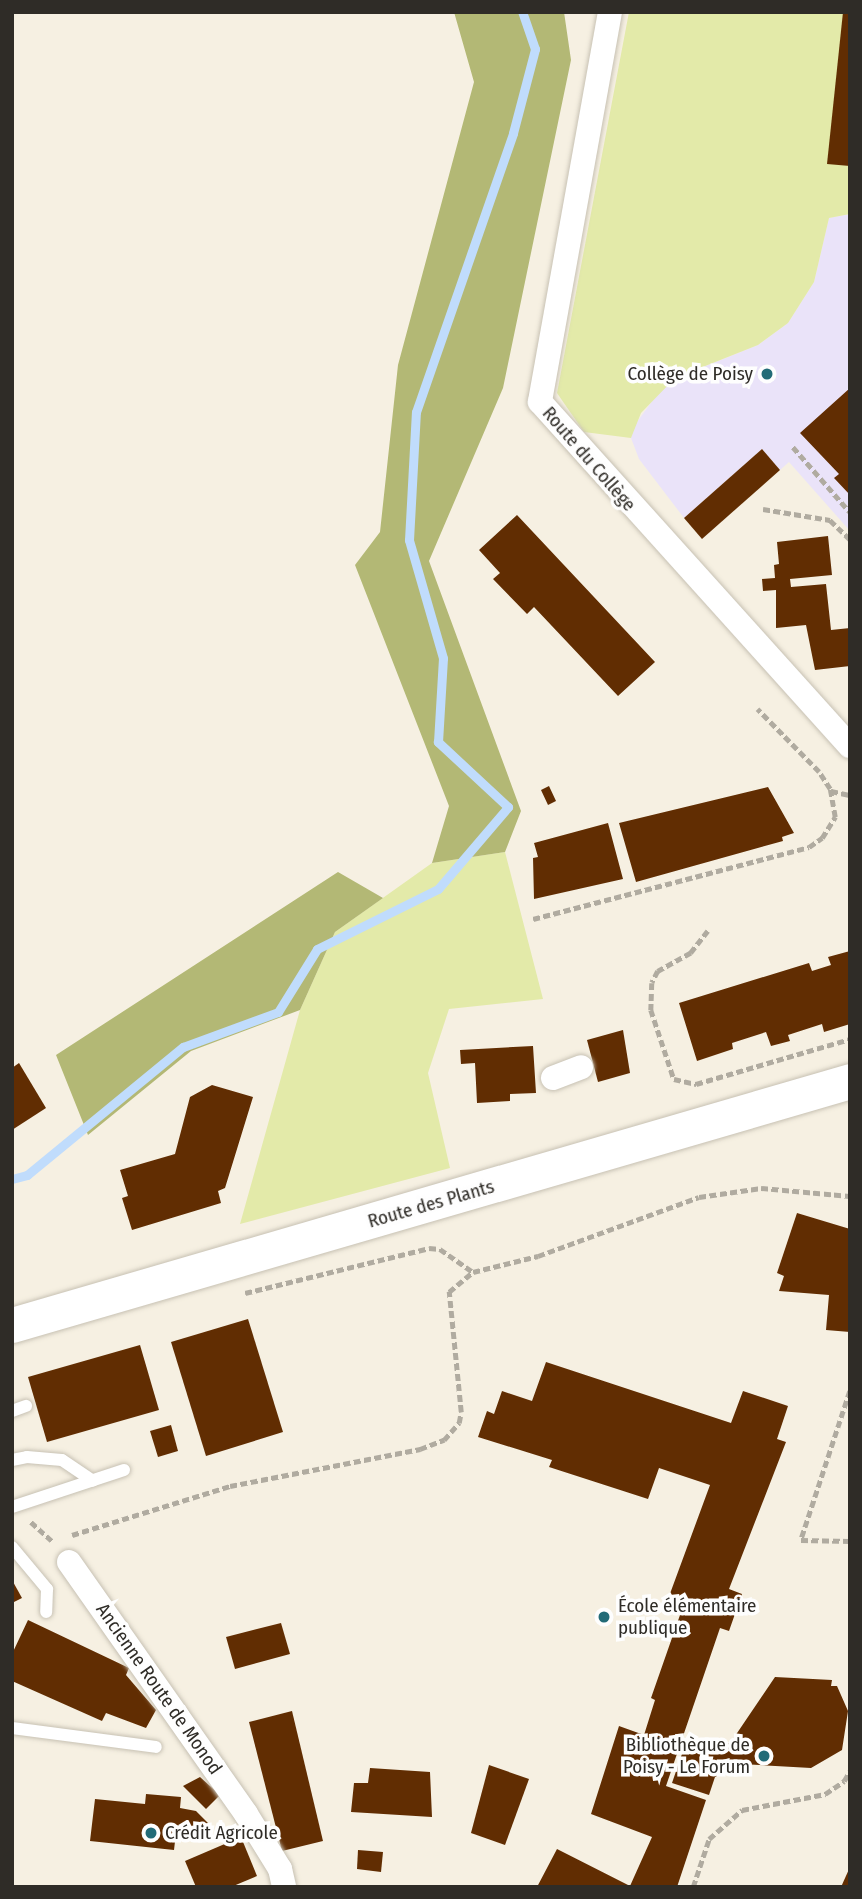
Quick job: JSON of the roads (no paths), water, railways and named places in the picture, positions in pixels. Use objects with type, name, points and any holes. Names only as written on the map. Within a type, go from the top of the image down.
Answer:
[{"type":"main road","name":"Route des Plants","points":[[12,1325],[850,1081]]},
{"type":"street","name":"Route du Collège","points":[[610,12],[540,402],[850,746]]},
{"type":"street","points":[[553,1078],[581,1068]]},
{"type":"street","name":"Ancienne Route de Monod","points":[[69,1562],[246,1814],[280,1870],[284,1887]]},
{"type":"lane","points":[[12,1411],[26,1406]]},
{"type":"lane","points":[[12,1460],[62,1460],[93,1480]]},
{"type":"lane","points":[[13,1507],[124,1470]]},
{"type":"lane","points":[[12,1547],[47,1589],[46,1612]]},
{"type":"lane","points":[[12,1728],[156,1747]]},
{"type":"waterway","points":[[12,1179],[27,1175],[183,1047],[278,1012],[317,949],[438,889],[508,807],[438,742],[443,658],[409,540],[416,412],[513,133],[535,49],[522,12]]},
{"type":"place","name":"Collège de Poisy","points":[[767,374]]},
{"type":"place","name":"École élémentaire publique","points":[[604,1617]]},
{"type":"place","name":"Bibliothèque de Poisy - Le Forum","points":[[764,1756]]},
{"type":"place","name":"Crédit Agricole","points":[[151,1833]]}]
